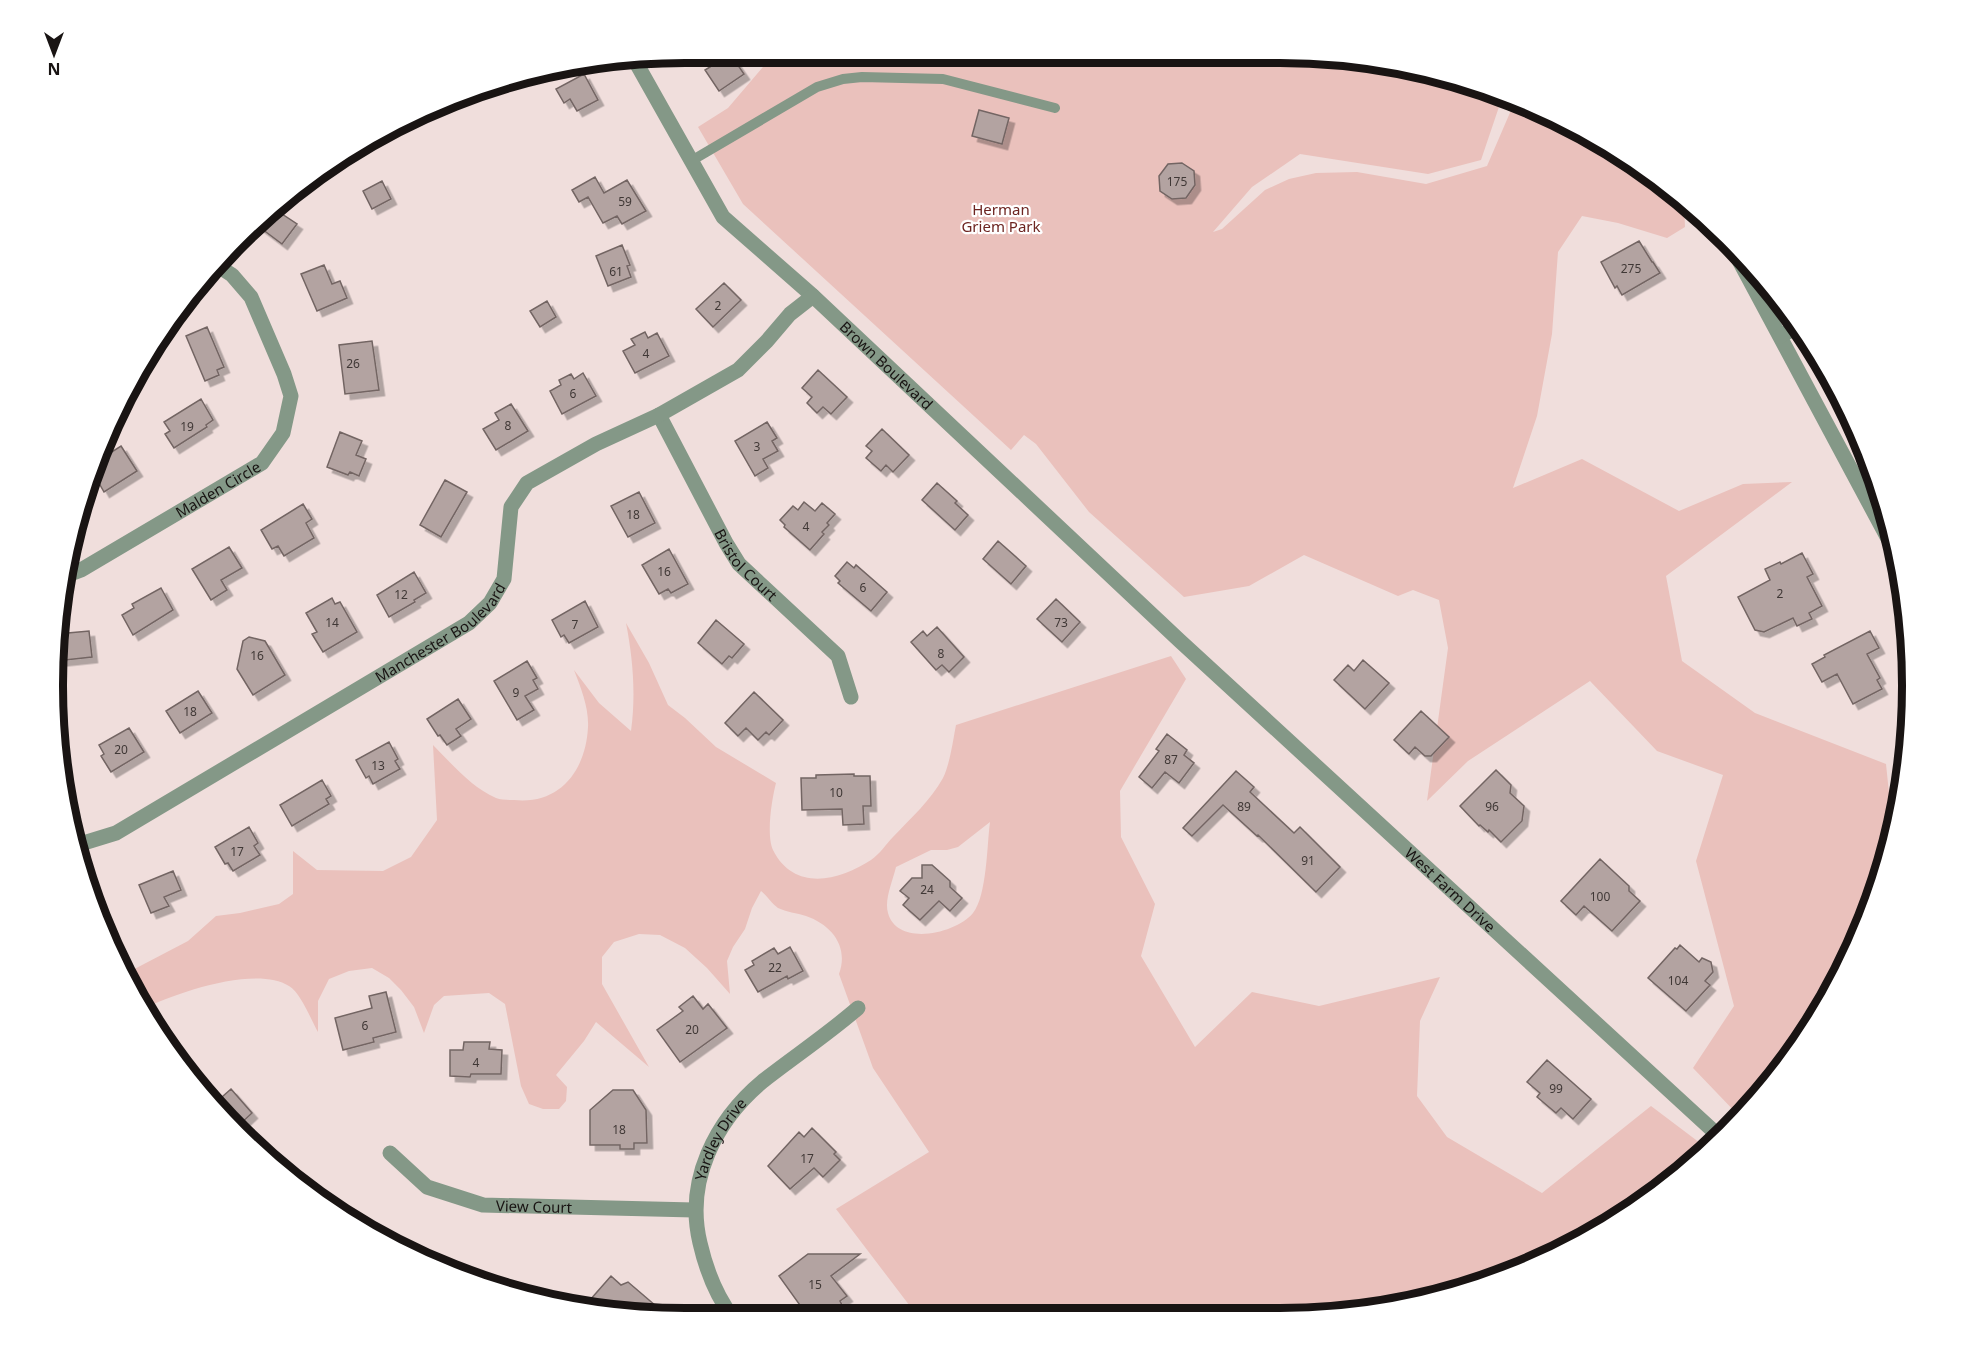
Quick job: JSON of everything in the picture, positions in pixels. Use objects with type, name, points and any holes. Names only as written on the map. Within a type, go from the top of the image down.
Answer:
[{"type":"street","name":"Brown Boulevard","points":[[637,65],[723,217],[813,296],[1180,641]]},
{"type":"street","name":"Malden Circle","points":[[73,573],[262,463],[283,433],[291,396],[284,374],[251,297],[232,275],[223,269]]},
{"type":"street","points":[[1746,272],[1881,525]]},
{"type":"street","name":"Manchester Boulevard","points":[[83,843],[116,833],[470,623],[490,603],[504,579],[511,507],[527,483],[596,444],[659,415],[738,370],[790,314],[813,296]]},
{"type":"street","points":[[1780,336],[1790,331]]},
{"type":"street","name":"Bristol Court","points":[[659,415],[739,564],[838,656],[851,697]]},
{"type":"street","name":"West Farm Drive","points":[[1180,641],[1714,1132]]},
{"type":"street","name":"Yardley Drive","points":[[726,1308],[704,1261],[694,1210],[698,1180],[708,1151],[731,1115],[762,1083],[858,1008]]},
{"type":"street","name":"View Court","points":[[390,1153],[428,1187],[483,1205],[694,1210]]},
{"type":"lane","points":[[691,161],[817,87],[843,79],[862,77],[943,79],[1055,108]]},
{"type":"green space","name":"Herman Griem Park","points":[[766,63],[1280,63],[1361,68],[1441,84],[1500,103],[1481,160],[1428,174],[1300,154],[1252,187],[1213,232],[1222,229],[1265,190],[1289,179],[1316,173],[1357,172],[1426,184],[1487,166],[1512,108],[1591,146],[1625,168],[1684,213],[1685,227],[1667,238],[1618,223],[1582,216],[1558,252],[1552,334],[1537,416],[1513,488],[1582,459],[1679,511],[1743,484],[1792,482],[1666,576],[1682,661],[1755,713],[1886,764],[1890,805],[1869,886],[1838,961],[1797,1031],[1734,1111],[1693,1068],[1734,1006],[1696,861],[1723,775],[1657,751],[1590,681],[1468,761],[1427,801],[1448,648],[1439,600],[1413,590],[1398,596],[1304,555],[1249,586],[1184,597],[1089,512],[1036,444],[1024,435],[1011,450],[743,204],[698,127],[728,108]]},
{"type":"green space","points":[[626,623],[649,663],[668,705],[716,747],[776,783],[770,826],[773,850],[782,863],[793,872],[818,879],[845,873],[871,860],[920,809],[943,778],[956,725],[1171,656],[1186,679],[1120,791],[1121,837],[1155,904],[1141,956],[1195,1047],[1252,992],[1319,1006],[1440,977],[1420,1021],[1417,1096],[1447,1137],[1542,1193],[1651,1106],[1701,1144],[1625,1203],[1555,1244],[1480,1275],[1401,1296],[1361,1303],[1280,1308],[1037,1308],[1032,1304],[1025,1308],[911,1308],[836,1209],[929,1152],[873,1068],[839,974],[842,955],[836,938],[824,925],[815,920],[778,908],[761,891],[745,929],[727,961],[730,994],[685,948],[660,935],[639,934],[614,942],[602,957],[602,984],[649,1067],[596,1022],[584,1041],[556,1075],[567,1087],[566,1101],[559,1109],[543,1109],[529,1104],[521,1086],[505,1004],[489,993],[444,996],[434,1005],[424,1033],[414,1007],[401,990],[389,978],[372,968],[349,971],[329,979],[318,1001],[318,1032],[298,994],[289,986],[275,980],[257,978],[216,984],[195,989],[151,1005],[132,970],[188,941],[216,916],[279,904],[293,894],[293,851],[317,870],[383,871],[411,857],[437,820],[433,745],[470,781],[496,798],[530,800],[545,797],[557,790],[568,782],[576,770],[586,743],[587,713],[574,670],[599,703],[631,731],[632,663]],"holes":[[[990,822],[986,869],[978,905],[973,913],[954,927],[927,934],[914,933],[894,924],[888,913],[889,890],[896,867],[931,850],[958,847]]]},
{"type":"building","points":[[707,63],[736,63],[744,74],[719,91],[705,70],[710,67]]},
{"type":"building","points":[[584,74],[598,100],[577,111],[570,99],[564,103],[556,89]]},
{"type":"building","points":[[979,110],[1009,118],[1002,144],[972,136]]},
{"type":"building","points":[[1182,163],[1194,171],[1195,185],[1186,198],[1172,199],[1160,191],[1159,176],[1168,164]]},
{"type":"building","points":[[595,177],[604,193],[627,180],[646,211],[622,224],[617,216],[603,223],[588,197],[579,202],[572,190]]},
{"type":"building","points":[[382,181],[391,199],[372,209],[363,191]]},
{"type":"building","points":[[280,213],[297,224],[282,244],[262,229]]},
{"type":"building","points":[[1639,241],[1660,273],[1622,295],[1617,286],[1615,288],[1601,262]]},
{"type":"building","points":[[622,245],[630,265],[627,266],[631,277],[608,286],[596,256]]},
{"type":"building","points":[[324,265],[332,284],[340,281],[347,298],[317,311],[301,274]]},
{"type":"building","points":[[724,283],[741,300],[713,327],[696,309]]},
{"type":"building","points":[[547,301],[556,317],[540,327],[530,311]]},
{"type":"building","points":[[207,327],[224,367],[217,370],[219,375],[205,381],[186,336]]},
{"type":"building","points":[[645,332],[648,338],[657,333],[669,356],[635,373],[623,351],[635,345],[631,339]]},
{"type":"building","points":[[372,341],[379,390],[345,394],[339,345]]},
{"type":"building","points":[[818,370],[847,397],[831,414],[823,407],[817,413],[807,403],[812,397],[802,388]]},
{"type":"building","points":[[583,373],[596,396],[562,414],[550,391],[561,385],[559,380],[571,374],[574,379]]},
{"type":"building","points":[[201,399],[213,420],[206,425],[207,427],[174,448],[165,434],[170,431],[164,422]]},
{"type":"building","points":[[511,404],[528,431],[496,450],[483,429],[499,420],[495,413]]},
{"type":"building","points":[[767,422],[777,438],[772,441],[778,451],[763,459],[768,468],[755,476],[735,441]]},
{"type":"building","points":[[882,429],[909,455],[893,472],[886,465],[881,471],[866,458],[872,451],[866,446]]},
{"type":"building","points":[[340,432],[362,441],[356,455],[366,459],[359,476],[350,472],[348,475],[327,467]]},
{"type":"building","points":[[121,446],[137,471],[104,492],[98,481],[107,455]]},
{"type":"building","points":[[445,480],[467,492],[441,537],[420,525]]},
{"type":"building","points":[[937,483],[957,501],[955,503],[968,515],[955,530],[922,500]]},
{"type":"building","points":[[639,492],[655,523],[628,537],[611,506]]},
{"type":"building","points":[[804,502],[815,511],[822,503],[835,514],[822,532],[824,534],[810,550],[784,527],[785,525],[780,520],[793,506],[798,510]]},
{"type":"building","points":[[303,504],[312,519],[306,523],[314,538],[284,556],[278,546],[272,549],[261,530]]},
{"type":"building","points":[[998,541],[1026,566],[1011,584],[983,559]]},
{"type":"building","points":[[229,547],[242,568],[221,580],[227,590],[211,600],[192,569]]},
{"type":"building","points":[[669,549],[688,584],[671,593],[668,589],[659,594],[642,565]]},
{"type":"building","points":[[1802,553],[1813,574],[1807,577],[1822,606],[1809,613],[1812,619],[1797,626],[1793,618],[1764,632],[1755,630],[1738,597],[1770,580],[1765,569]]},
{"type":"building","points":[[847,562],[854,568],[856,565],[887,592],[871,611],[838,583],[840,581],[835,576]]},
{"type":"building","points":[[414,572],[426,593],[389,617],[377,595]]},
{"type":"building","points":[[161,588],[173,610],[133,635],[122,615],[134,608],[132,604]]},
{"type":"building","points":[[332,598],[335,604],[340,602],[357,632],[323,652],[312,634],[317,632],[306,613]]},
{"type":"building","points":[[1056,599],[1080,622],[1062,642],[1037,619]]},
{"type":"building","points":[[585,601],[598,627],[569,643],[564,635],[561,637],[552,620]]},
{"type":"building","points":[[716,620],[744,644],[732,658],[729,656],[722,664],[698,643]]},
{"type":"building","points":[[937,627],[964,657],[949,672],[942,665],[936,670],[911,642],[923,631],[927,636]]},
{"type":"building","points":[[89,631],[92,657],[64,660],[65,633]]},
{"type":"building","points":[[1870,631],[1879,648],[1867,654],[1880,678],[1877,680],[1882,689],[1853,704],[1837,674],[1822,682],[1812,664],[1825,657],[1824,655]]},
{"type":"building","points":[[249,637],[265,641],[285,675],[253,695],[237,669],[243,641]]},
{"type":"building","points":[[1363,660],[1389,683],[1365,709],[1334,680],[1348,665],[1354,671]]},
{"type":"building","points":[[527,661],[537,678],[533,680],[538,689],[525,696],[534,710],[517,720],[494,681]]},
{"type":"building","points":[[198,691],[212,713],[180,733],[166,711]]},
{"type":"building","points":[[754,692],[783,720],[769,735],[766,732],[758,740],[746,728],[738,736],[725,723]]},
{"type":"building","points":[[458,699],[471,719],[456,729],[461,736],[447,745],[427,719]]},
{"type":"building","points":[[1421,711],[1449,737],[1431,756],[1425,756],[1415,747],[1409,754],[1394,740]]},
{"type":"building","points":[[129,728],[144,752],[111,772],[101,756],[104,754],[99,745]]},
{"type":"building","points":[[1167,734],[1187,750],[1184,755],[1194,763],[1179,783],[1165,772],[1152,788],[1139,777],[1159,751],[1156,749]]},
{"type":"building","points":[[389,742],[398,759],[395,761],[400,769],[373,784],[369,776],[366,778],[356,760]]},
{"type":"building","points":[[1496,770],[1511,785],[1510,793],[1524,806],[1522,821],[1501,842],[1489,830],[1488,832],[1479,826],[1460,806]]},
{"type":"building","points":[[1236,771],[1254,787],[1250,792],[1294,833],[1300,827],[1340,867],[1316,892],[1258,835],[1223,805],[1192,836],[1183,828]]},
{"type":"building","points":[[854,774],[854,776],[870,776],[871,806],[863,806],[864,824],[843,825],[842,809],[802,810],[801,778],[816,778],[816,775]]},
{"type":"building","points":[[322,780],[331,796],[326,799],[329,804],[292,826],[280,805]]},
{"type":"building","points":[[249,827],[258,843],[254,846],[260,855],[233,871],[228,863],[225,864],[215,847]]},
{"type":"building","points":[[1600,859],[1629,886],[1629,891],[1640,901],[1612,931],[1584,906],[1576,915],[1561,901]]},
{"type":"building","points":[[922,865],[932,865],[950,881],[950,887],[962,898],[950,911],[939,901],[920,920],[903,905],[909,898],[900,891],[912,878],[922,878]]},
{"type":"building","points":[[173,871],[181,890],[164,897],[169,906],[151,913],[139,885]]},
{"type":"building","points":[[1680,945],[1699,962],[1702,958],[1711,962],[1713,972],[1705,981],[1710,985],[1686,1011],[1648,978]]},
{"type":"building","points":[[790,947],[803,971],[788,979],[787,976],[758,992],[745,970],[754,965],[752,961],[774,948],[778,954]]},
{"type":"building","points":[[386,992],[396,1032],[373,1038],[374,1042],[343,1050],[335,1018],[372,1008],[369,996]]},
{"type":"building","points":[[693,996],[703,1009],[708,1004],[727,1028],[680,1062],[657,1030],[683,1011],[679,1007]]},
{"type":"building","points":[[464,1042],[490,1042],[489,1049],[502,1050],[501,1074],[450,1076],[450,1050],[463,1050]]},
{"type":"building","points":[[1547,1060],[1591,1099],[1573,1119],[1561,1108],[1556,1113],[1537,1097],[1540,1093],[1527,1082]]},
{"type":"building","points":[[231,1089],[252,1113],[242,1123],[220,1099]]},
{"type":"building","points":[[613,1090],[633,1090],[646,1110],[647,1143],[634,1143],[634,1149],[620,1149],[620,1145],[590,1145],[590,1110]]},
{"type":"building","points":[[812,1128],[836,1152],[834,1154],[840,1160],[823,1177],[814,1168],[790,1189],[768,1166],[799,1132],[804,1137]]},
{"type":"building","points":[[808,1254],[860,1254],[831,1276],[847,1296],[840,1301],[842,1305],[838,1308],[802,1308],[779,1276]]},
{"type":"building","points":[[611,1276],[621,1285],[628,1282],[656,1306],[645,1307],[590,1300]]}]
